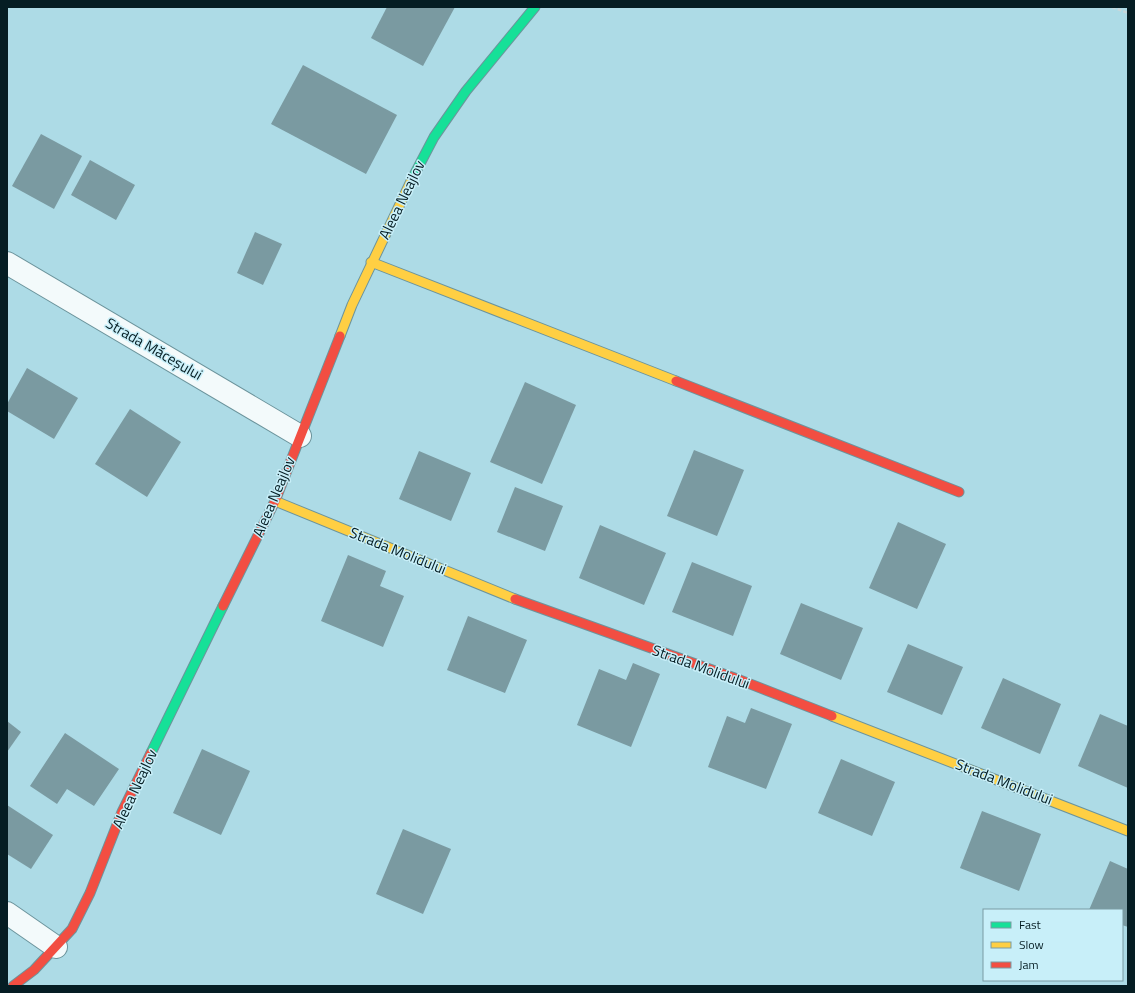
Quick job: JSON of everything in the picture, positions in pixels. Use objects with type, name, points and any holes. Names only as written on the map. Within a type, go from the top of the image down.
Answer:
[{"type":"street","name":"Aleea Neajlov","points":[[13,986],[34,970],[72,929],[90,893],[122,812],[275,501],[371,262],[407,187],[434,137],[466,91],[535,7]]},
{"type":"street","points":[[371,262],[960,492]]},
{"type":"street","name":"Strada Măceșului","points":[[7,263],[300,436]]},
{"type":"street","name":"Strada Molidului","points":[[275,501],[535,607],[740,680],[1128,830]]},
{"type":"street","points":[[7,913],[56,947]]},
{"type":"path","points":[[1112,7],[1128,13]]},
{"type":"building","points":[[387,7],[455,7],[423,66],[371,38]]},
{"type":"building","points":[[303,65],[397,115],[366,174],[271,124]]},
{"type":"building","points":[[41,134],[82,156],[54,209],[12,186]]},
{"type":"building","points":[[90,160],[135,185],[116,220],[71,195]]},
{"type":"building","points":[[255,232],[282,244],[263,285],[237,273]]},
{"type":"building","points":[[27,368],[78,398],[54,439],[7,411],[7,404]]},
{"type":"building","points":[[525,382],[576,405],[542,484],[490,462]]},
{"type":"building","points":[[130,409],[181,442],[147,497],[95,464]]},
{"type":"building","points":[[694,450],[744,470],[717,536],[667,516]]},
{"type":"building","points":[[419,451],[471,473],[451,521],[399,499]]},
{"type":"building","points":[[515,487],[563,506],[545,551],[497,532]]},
{"type":"building","points":[[898,522],[946,544],[917,609],[869,588]]},
{"type":"building","points":[[600,525],[666,553],[644,605],[579,578]]},
{"type":"building","points":[[348,555],[386,571],[380,586],[404,596],[383,647],[321,621]]},
{"type":"building","points":[[692,562],[752,586],[733,636],[672,612]]},
{"type":"building","points":[[801,603],[863,628],[841,680],[780,654]]},
{"type":"building","points":[[468,616],[527,640],[505,693],[447,670]]},
{"type":"building","points":[[908,644],[963,667],[942,715],[887,692]]},
{"type":"building","points":[[633,663],[660,674],[631,747],[577,725],[599,669],[626,680]]},
{"type":"building","points":[[1003,678],[1061,704],[1040,754],[981,728]]},
{"type":"building","points":[[751,708],[792,724],[766,789],[708,767],[727,716],[745,723]]},
{"type":"building","points":[[1100,714],[1128,726],[1128,788],[1078,766]]},
{"type":"building","points":[[7,721],[21,732],[7,752]]},
{"type":"building","points":[[65,733],[119,769],[94,806],[67,789],[57,804],[30,786]]},
{"type":"building","points":[[202,749],[250,771],[221,835],[173,813]]},
{"type":"building","points":[[841,759],[895,782],[872,836],[818,813]]},
{"type":"building","points":[[7,805],[53,835],[31,869],[7,854]]},
{"type":"building","points":[[982,811],[1041,834],[1019,891],[960,868]]},
{"type":"building","points":[[403,829],[451,849],[423,914],[376,894]]},
{"type":"building","points":[[1110,861],[1128,869],[1128,927],[1123,925],[1123,909],[1089,909]]},
{"type":"traffic: fast","points":[[412,179],[434,137],[466,91],[535,7]]},
{"type":"traffic: fast","points":[[151,753],[223,606]]},
{"type":"traffic: slow","points":[[340,336],[352,305],[412,179]]},
{"type":"traffic: slow","points":[[371,262],[676,381]]},
{"type":"traffic: slow","points":[[275,501],[515,599]]},
{"type":"traffic: slow","points":[[832,716],[1128,831]]},
{"type":"traffic: jam","points":[[223,606],[275,501],[340,336]]},
{"type":"traffic: jam","points":[[676,381],[959,492]]},
{"type":"traffic: jam","points":[[515,599],[740,680],[832,716]]},
{"type":"traffic: jam","points":[[13,986],[34,970],[72,929],[90,893],[122,812],[151,753]]}]
